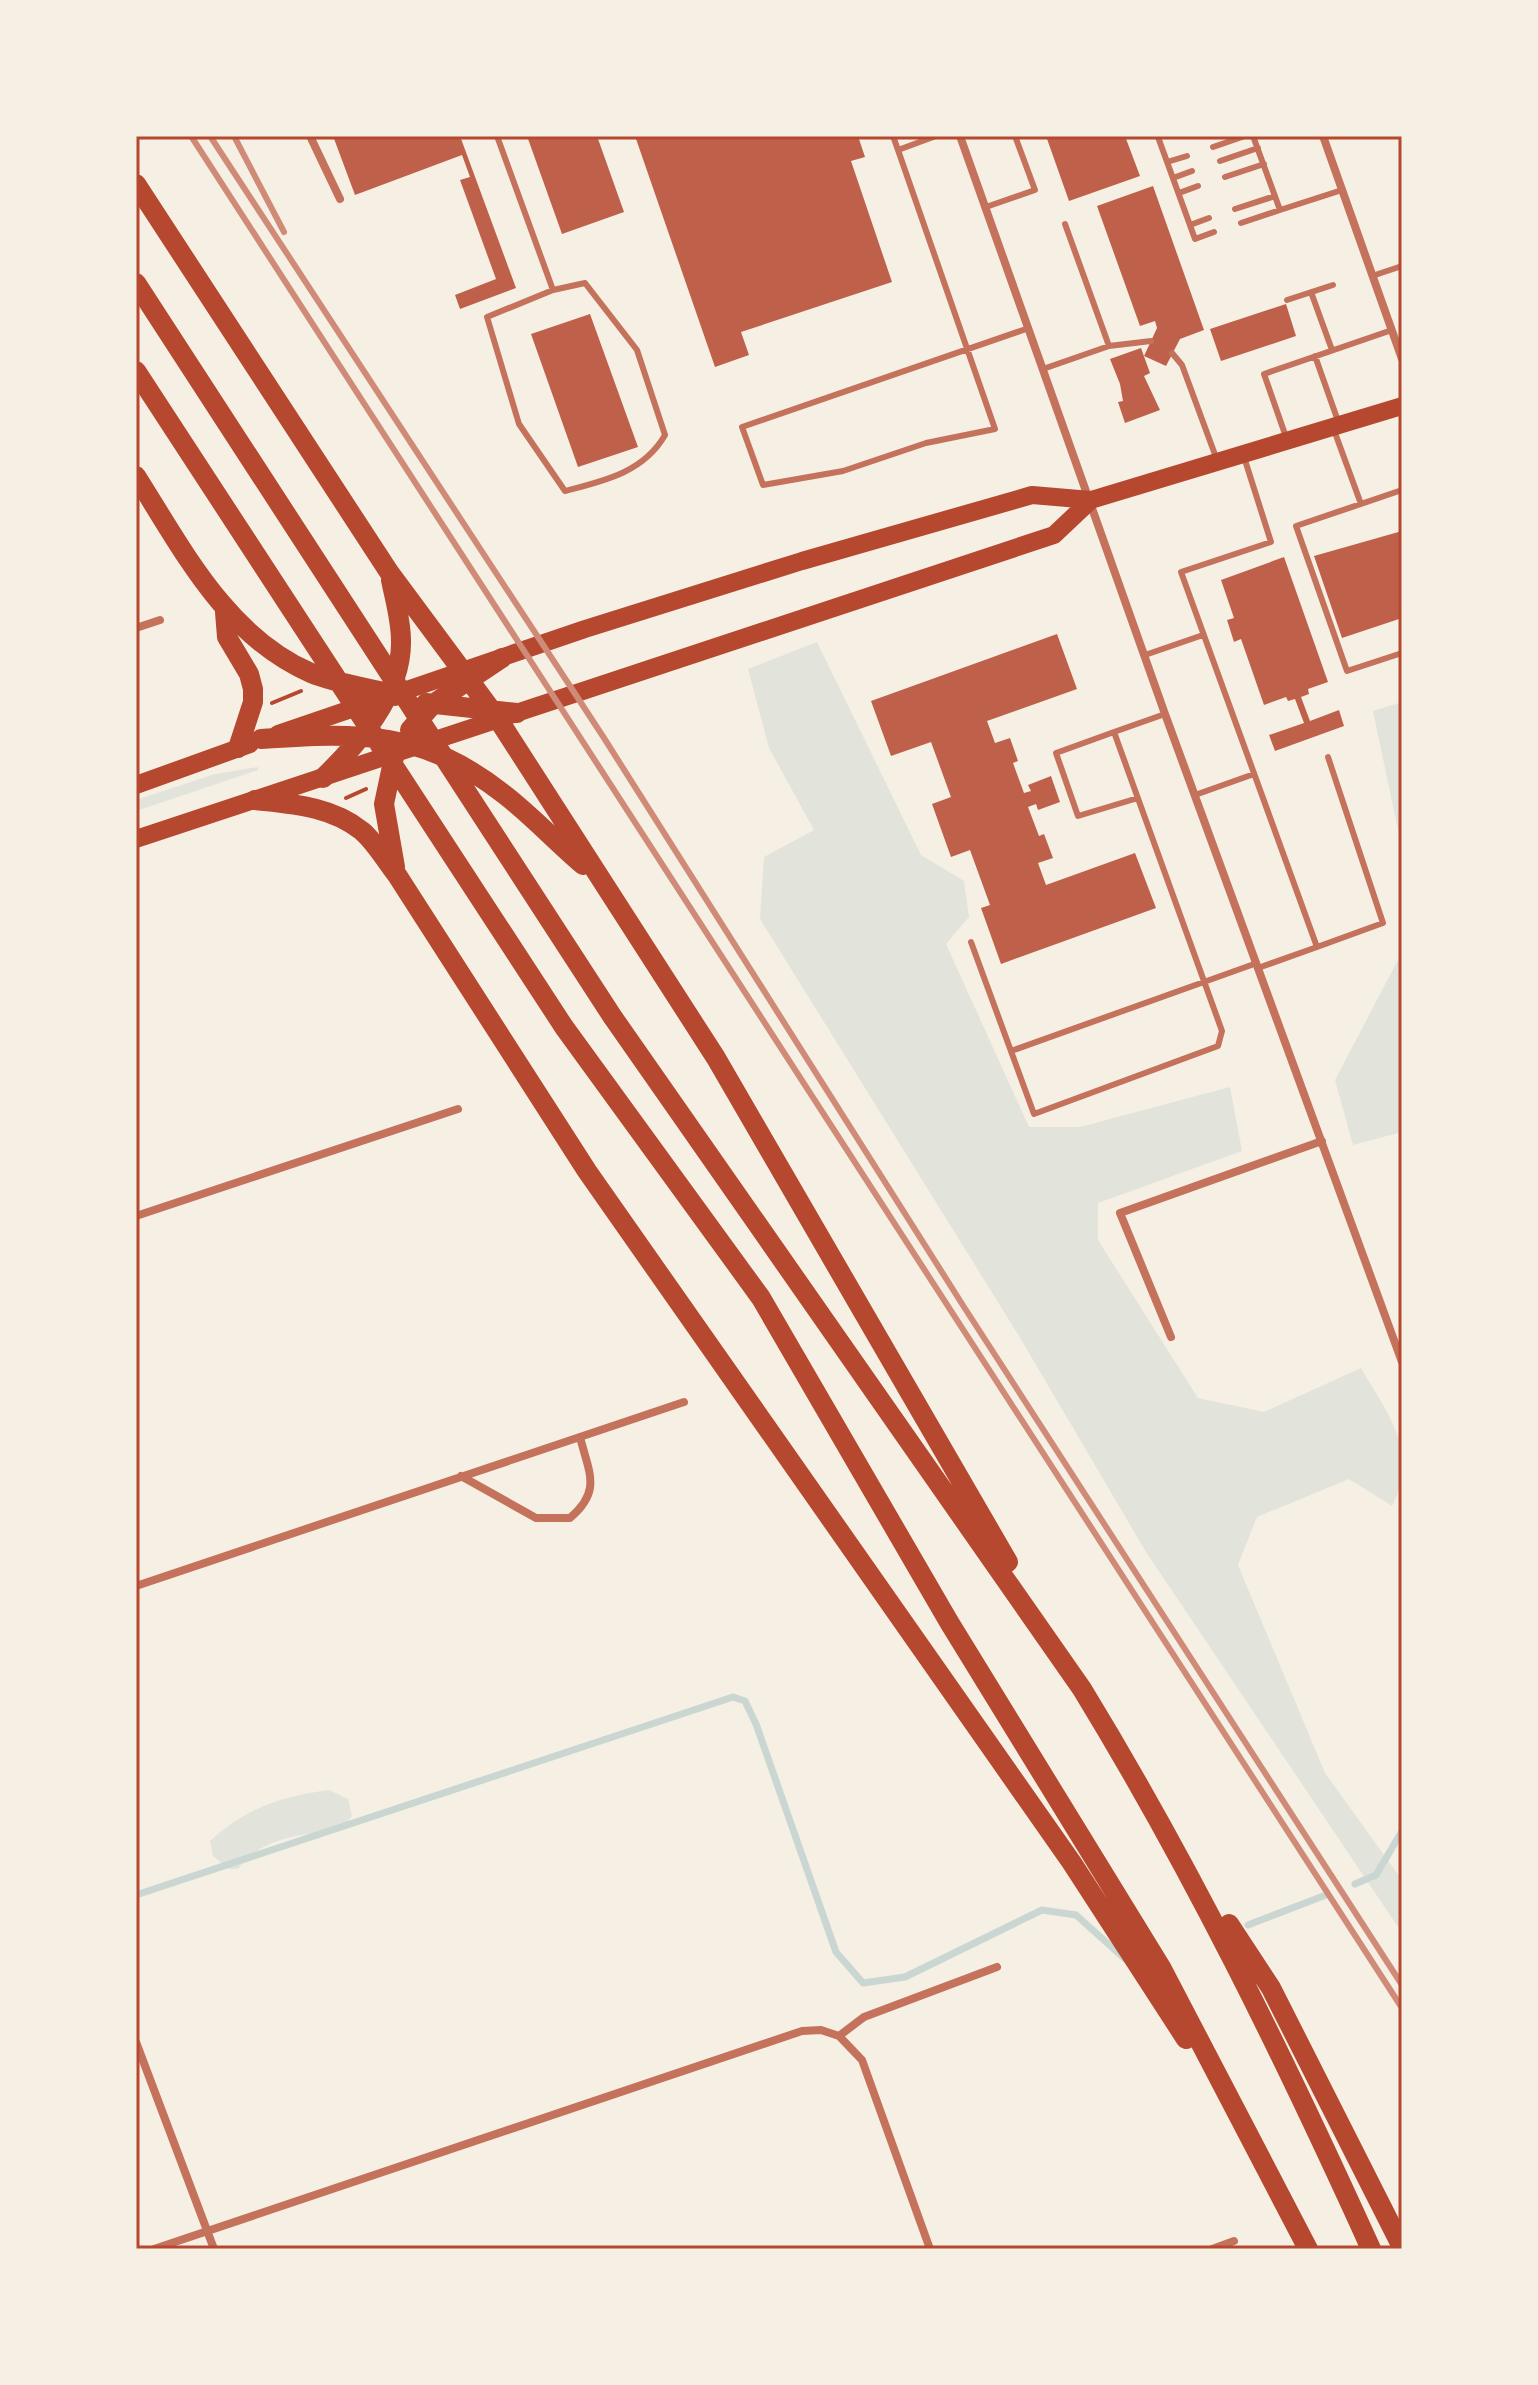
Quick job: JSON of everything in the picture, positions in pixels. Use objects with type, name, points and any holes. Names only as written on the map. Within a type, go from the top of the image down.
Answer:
[{"type":"highway","points":[[136,184],[389,572],[466,675],[503,715],[598,877],[716,1058],[1082,1689],[1271,1988],[1402,2247]]},
{"type":"highway","points":[[136,194],[175,248]]},
{"type":"highway","points":[[136,283],[612,1016],[1082,1689]]},
{"type":"highway","points":[[136,371],[564,1027],[761,1298],[949,1622],[1162,1969],[1308,2249]]},
{"type":"highway","points":[[136,476],[225,612],[251,634],[311,673],[390,695],[503,715]]},
{"type":"highway","points":[[323,778],[349,753],[390,695],[401,644],[389,572]]},
{"type":"highway","points":[[225,612],[227,637],[249,674],[253,689],[253,702],[238,748]]},
{"type":"highway","points":[[397,875],[384,804],[389,767],[433,704],[466,675],[502,658]]},
{"type":"highway","points":[[261,739],[361,735],[456,764],[503,793],[598,877]]},
{"type":"highway","points":[[255,800],[311,807],[331,814],[363,831],[397,875],[587,1171],[1072,1863],[1246,2131]]},
{"type":"highway","points":[[1149,1799],[1239,1968],[1371,2249]]},
{"type":"main road","points":[[502,658],[802,561],[1032,495],[1091,500],[1402,406]]},
{"type":"main road","points":[[136,839],[323,778],[405,746],[1054,535],[1091,500]]},
{"type":"main road","points":[[136,785],[390,695],[466,675]]},
{"type":"street","points":[[310,136],[340,199]]},
{"type":"street","points":[[960,136],[1165,714],[1402,1362]]},
{"type":"street","points":[[1323,136],[1402,359]]},
{"type":"street","points":[[136,628],[160,620]]},
{"type":"street","points":[[136,1216],[458,1109]]},
{"type":"street","points":[[1171,1337],[1120,1213],[1322,1141]]},
{"type":"street","points":[[136,1586],[684,1402]]},
{"type":"street","points":[[461,1476],[536,1518],[570,1518],[587,1503],[592,1485],[580,1437]]},
{"type":"street","points":[[839,2036],[864,2017],[997,1967]]},
{"type":"street","points":[[154,2249],[802,2031],[821,2030],[839,2036],[862,2060],[930,2249]]},
{"type":"street","points":[[136,2042],[214,2249]]},
{"type":"street","points":[[1212,2249],[1234,2241]]},
{"type":"lane","points":[[497,136],[553,290]]},
{"type":"lane","points":[[893,136],[967,350],[995,429],[926,443],[843,471],[763,485],[742,427],[967,350],[1029,328]]},
{"type":"lane","points":[[898,150],[936,136]]},
{"type":"lane","points":[[986,207],[1035,190],[1015,136]]},
{"type":"lane","points":[[1161,136],[1158,137],[1195,239],[1214,232]]},
{"type":"lane","points":[[1213,147],[1245,136]]},
{"type":"lane","points":[[1253,136],[1280,210]]},
{"type":"lane","points":[[1220,161],[1258,148]]},
{"type":"lane","points":[[1167,162],[1187,156]]},
{"type":"lane","points":[[1225,177],[1264,164]]},
{"type":"lane","points":[[1173,178],[1192,171]]},
{"type":"lane","points":[[1179,193],[1198,186]]},
{"type":"lane","points":[[1241,223],[1342,190]]},
{"type":"lane","points":[[1235,209],[1275,196]]},
{"type":"lane","points":[[1190,225],[1209,218]]},
{"type":"lane","points":[[1065,224],[1109,346]]},
{"type":"lane","points":[[1372,276],[1402,266]]},
{"type":"lane","points":[[585,283],[637,350],[665,435],[655,454],[614,479],[565,491],[519,424],[487,317],[553,290],[585,283]]},
{"type":"lane","points":[[1287,300],[1333,285]]},
{"type":"lane","points":[[1311,292],[1332,350]]},
{"type":"lane","points":[[1287,441],[1264,374],[1392,330]]},
{"type":"lane","points":[[1043,369],[1109,346],[1151,341]]},
{"type":"lane","points":[[1172,353],[1182,365],[1218,462]]},
{"type":"lane","points":[[1315,356],[1361,504]]},
{"type":"lane","points":[[1243,454],[1271,542],[1181,572],[1317,947]]},
{"type":"lane","points":[[1402,490],[1296,526],[1347,671],[1402,653]]},
{"type":"lane","points":[[1145,655],[1203,635]]},
{"type":"lane","points":[[1138,798],[1078,816],[1056,753],[1165,714]]},
{"type":"lane","points":[[971,942],[1034,1114],[1218,1046],[1222,1031],[1114,732]]},
{"type":"lane","points":[[1011,1051],[1383,923],[1328,757]]},
{"type":"lane","points":[[1195,795],[1254,774]]},
{"type":"path","points":[[269,704],[306,689]]},
{"type":"path","points":[[340,801],[366,789]]},
{"type":"shaded area","points":[[817,642],[921,855],[964,881],[969,917],[946,944],[1029,1127],[1080,1127],[1230,1087],[1242,1151],[1098,1203],[1098,1240],[1198,1398],[1264,1412],[1361,1368],[1390,1418],[1402,1451],[1403,1468],[1392,1506],[1349,1479],[1257,1517],[1238,1565],[1325,1773],[1402,1880],[1402,1933],[1146,1552],[1019,1336],[760,919],[764,857],[814,830],[769,748],[748,669]]},
{"type":"shaded area","points":[[1402,702],[1402,849],[1373,711]]},
{"type":"shaded area","points":[[258,767],[258,770],[136,811],[136,800],[215,774]]},
{"type":"shaded area","points":[[1402,952],[1402,1132],[1353,1145],[1335,1080]]},
{"type":"shaded area","points":[[329,1790],[348,1799],[352,1816],[341,1830],[299,1835],[272,1843],[248,1858],[238,1869],[229,1869],[213,1856],[210,1841],[251,1812],[280,1800]]},
{"type":"building","points":[[333,136],[460,136],[516,288],[460,309],[455,295],[496,279],[460,180],[470,177],[462,155],[355,195]]},
{"type":"building","points":[[527,136],[597,136],[624,212],[562,234]]},
{"type":"building","points":[[635,136],[858,136],[865,157],[851,161],[892,282],[741,332],[749,355],[715,367]]},
{"type":"building","points":[[1046,136],[1125,136],[1140,176],[1069,201]]},
{"type":"building","points":[[1153,186],[1204,330],[1180,339],[1166,366],[1144,356],[1157,328],[1155,321],[1140,326],[1097,206]]},
{"type":"building","points":[[1286,304],[1296,336],[1221,361],[1210,329]]},
{"type":"building","points":[[590,314],[638,447],[578,467],[531,334]]},
{"type":"building","points":[[1141,348],[1150,373],[1144,376],[1160,410],[1125,423],[1118,402],[1123,401],[1120,384],[1110,359]]},
{"type":"building","points":[[1402,531],[1402,618],[1342,638],[1314,556]]},
{"type":"building","points":[[1284,557],[1328,682],[1308,689],[1309,694],[1301,697],[1310,721],[1339,710],[1344,726],[1275,751],[1269,735],[1304,723],[1295,699],[1288,701],[1286,697],[1264,705],[1241,639],[1234,642],[1227,620],[1234,618],[1221,580]]},
{"type":"building","points":[[1057,634],[1077,689],[987,721],[995,743],[1010,738],[1018,761],[1013,763],[1024,793],[1031,791],[1028,785],[1051,776],[1060,802],[1038,810],[1036,804],[1028,807],[1039,836],[1044,834],[1053,858],[1038,863],[1046,885],[1135,853],[1156,908],[1001,964],[981,908],[990,905],[970,850],[951,857],[932,804],[951,797],[931,742],[891,756],[871,701]]},
{"type":"waterway","points":[[136,1895],[733,1697],[745,1701],[756,1724],[836,1952],[863,1983],[905,1977],[1042,1910],[1076,1915],[1125,1959]]},
{"type":"waterway","points":[[1355,1884],[1376,1875],[1402,1831]]},
{"type":"waterway","points":[[1248,1925],[1326,1895]]},
{"type":"railway","points":[[191,136],[1402,2008]]},
{"type":"railway","points":[[210,136],[604,738],[964,1307],[1402,1985]]},
{"type":"railway","points":[[234,136],[284,232]]}]
